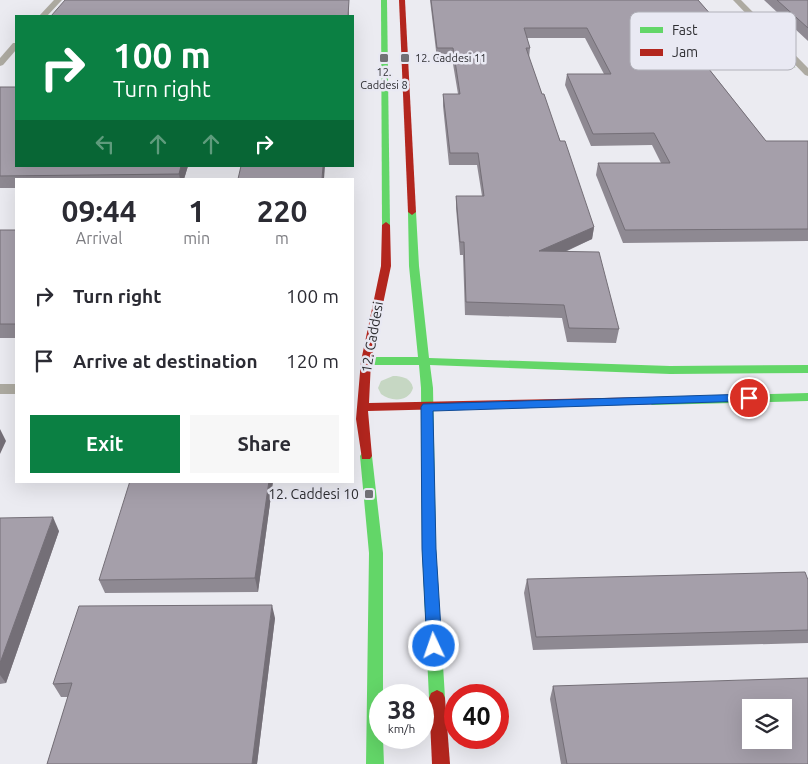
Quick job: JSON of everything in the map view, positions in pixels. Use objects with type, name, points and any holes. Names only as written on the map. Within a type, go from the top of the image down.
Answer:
[{"type":"street","points":[[44,15],[58,0]]},
{"type":"street","name":"12. Caddesi","points":[[375,764],[376,553],[362,419],[358,406],[359,362],[386,266],[384,0]]},
{"type":"street","points":[[402,0],[414,266],[427,407],[429,549],[441,764]]},
{"type":"street","points":[[737,0],[749,12]]},
{"type":"street","points":[[0,63],[15,46]]},
{"type":"street","points":[[796,61],[808,73]]},
{"type":"street","points":[[359,362],[424,361],[670,370],[808,369]]},
{"type":"street","points":[[0,389],[15,389]]},
{"type":"street","points":[[358,406],[427,407],[661,399],[808,397]]},
{"type":"green space","points":[[393,376],[403,377],[410,382],[413,388],[408,396],[394,399],[381,394],[378,388],[381,381]]},
{"type":"building","points":[[65,0],[349,0],[348,15],[52,15]]},
{"type":"building","points":[[431,0],[698,0],[709,12],[630,12],[630,70],[710,70],[766,141],[808,141],[808,229],[625,230],[598,163],[670,163],[654,133],[593,134],[567,74],[611,74],[587,28],[524,28],[530,48],[526,48],[542,94],[544,94],[560,141],[565,141],[594,227],[539,251],[599,252],[619,329],[569,328],[564,305],[466,302],[464,242],[460,242],[456,196],[484,196],[478,153],[450,153],[443,94],[460,94],[453,48],[437,48]]},
{"type":"building","points":[[777,0],[808,0],[808,28],[796,17],[796,12],[790,12]]},
{"type":"building","points":[[0,87],[15,87],[15,167],[181,167],[179,174],[0,176]]},
{"type":"building","points":[[241,167],[323,167],[322,178],[238,178]]},
{"type":"building","points":[[0,230],[15,230],[15,324],[0,324]]},
{"type":"building","points":[[129,483],[269,483],[255,578],[99,580]]},
{"type":"building","points":[[53,517],[0,663],[0,518]]},
{"type":"building","points":[[805,572],[808,580],[808,630],[536,637],[527,579]]},
{"type":"building","points":[[272,605],[252,764],[47,764],[72,683],[53,684],[79,606]]},
{"type":"building","points":[[808,678],[808,764],[567,764],[553,686]]},
{"type":"traffic: fast","points":[[384,0],[386,225]]},
{"type":"traffic: fast","points":[[412,212],[414,266],[427,388],[429,549],[437,698]]},
{"type":"traffic: fast","points":[[366,361],[424,361],[670,370],[808,369]]},
{"type":"traffic: fast","points":[[652,401],[808,397]]},
{"type":"traffic: fast","points":[[366,456],[376,553],[375,764]]},
{"type":"traffic: jam","points":[[402,0],[412,212]]},
{"type":"traffic: jam","points":[[366,456],[362,419],[366,361],[386,266],[386,225]]},
{"type":"traffic: jam","points":[[363,407],[652,401]]},
{"type":"traffic: jam","points":[[437,698],[441,764]]},
{"type":"place","name":"12. Caddesi 8","points":[[384,58]]},
{"type":"place","name":"12. Caddesi 11","points":[[405,58]]},
{"type":"place","name":"12. Caddesi 10","points":[[369,494]]},
{"type":"route","points":[[434,646],[429,549],[427,407],[671,398],[749,398]]}]
